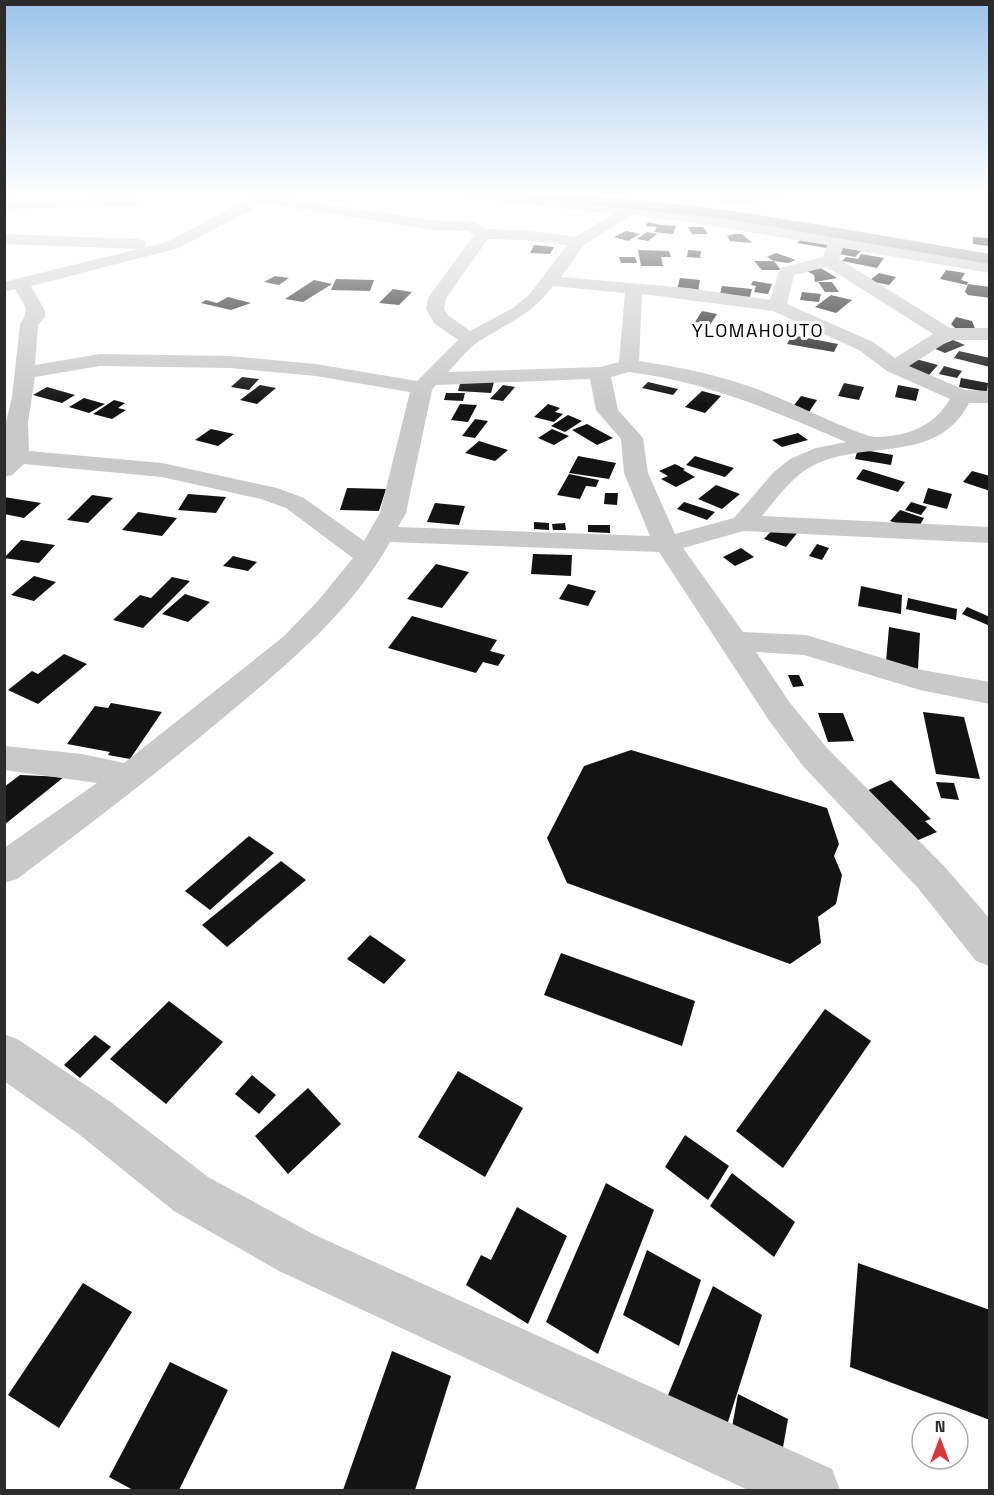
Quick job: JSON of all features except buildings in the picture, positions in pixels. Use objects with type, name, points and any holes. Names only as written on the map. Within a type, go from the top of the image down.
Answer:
[{"type":"street","points":[[98,264],[13,285],[36,311],[36,317],[21,326],[23,397],[12,410],[17,422],[11,463],[162,470],[267,493],[295,503],[368,557]]},
{"type":"street","points":[[454,264],[437,298],[435,309],[441,319],[469,339]]},
{"type":"street","points":[[4,868],[130,777],[293,644],[327,608],[368,557],[393,513],[428,383],[469,339],[519,312],[536,299],[562,264]]},
{"type":"street","points":[[777,306],[786,272],[789,269],[816,264]]},
{"type":"street","points":[[834,264],[946,334],[990,334]]},
{"type":"street","points":[[966,264],[990,268]]},
{"type":"street","points":[[550,281],[688,293],[777,306],[866,346],[894,367],[962,396],[990,397]]},
{"type":"street","points":[[629,366],[634,290]]},
{"type":"street","points":[[894,367],[946,334]]},
{"type":"street","points":[[23,373],[100,360],[218,361],[428,383],[600,373],[629,366],[676,372],[717,383],[757,396],[871,444]]},
{"type":"street","points":[[600,373],[602,402],[608,416],[632,438],[636,473],[667,544],[779,711],[815,757],[931,877],[990,949]]},
{"type":"street","points":[[743,523],[790,471],[806,460],[826,452],[926,433],[946,422],[962,396]]},
{"type":"street","points":[[383,534],[667,544],[743,523],[990,535]]},
{"type":"street","points":[[734,641],[806,645],[920,680],[990,693]]},
{"type":"street","points":[[4,758],[82,766],[130,777]]},
{"type":"street","points":[[4,1055],[96,1119],[191,1194],[297,1253],[811,1491]]},
{"type":"district","name":"YLOMAHOUTO","points":[[758,330]]}]
